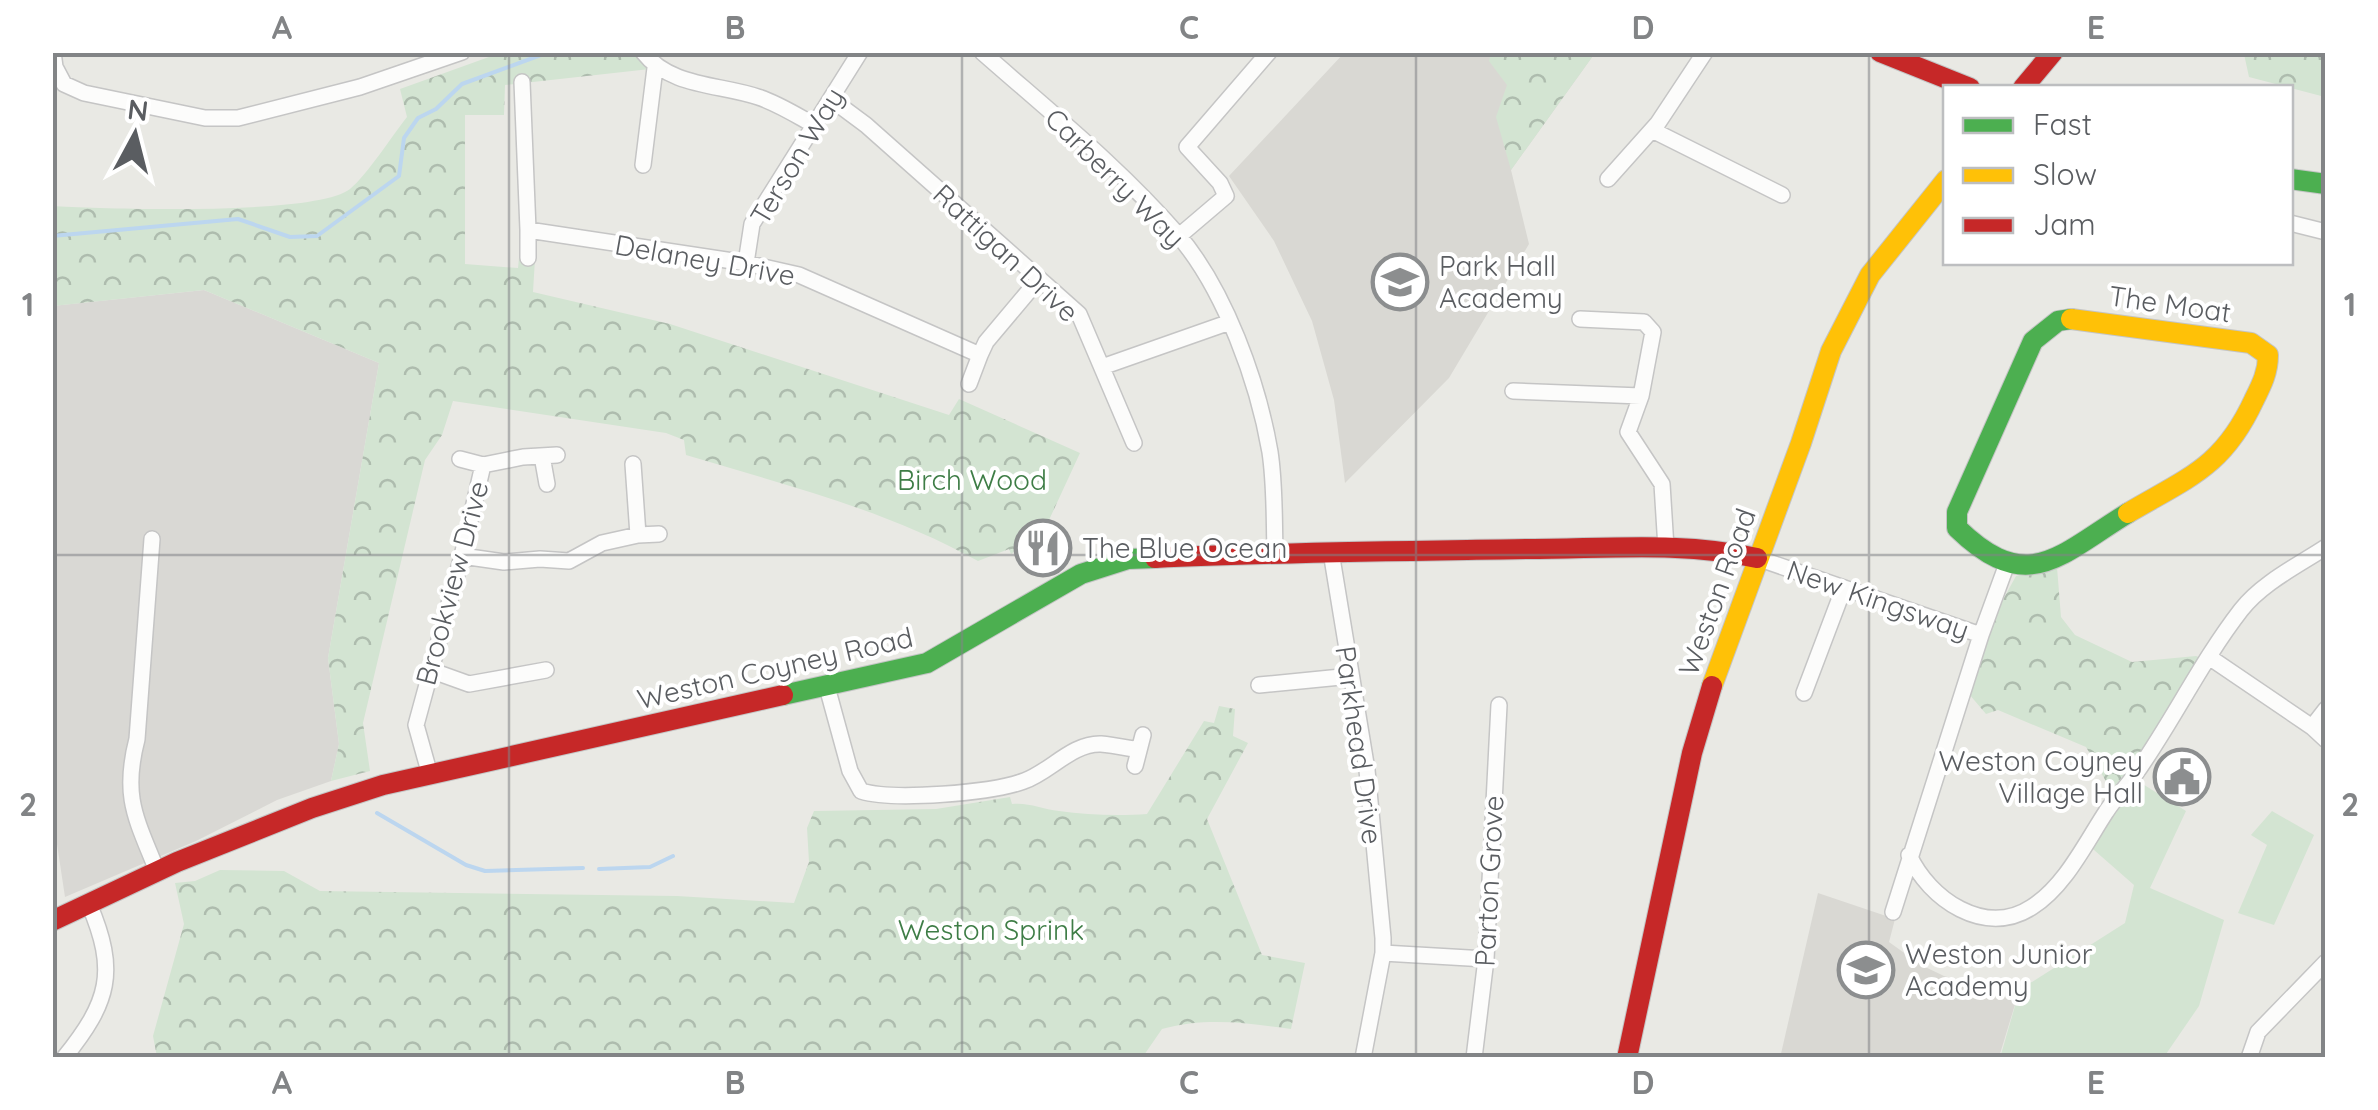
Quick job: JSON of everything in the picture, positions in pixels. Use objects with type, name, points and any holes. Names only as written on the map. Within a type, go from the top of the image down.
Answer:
[{"type":"main road","points":[[1880,52],[1962,85]]},
{"type":"main road","points":[[2026,85],[2053,52]]},
{"type":"main road","points":[[2293,179],[2326,184]]},
{"type":"main road","name":"Weston Road","points":[[1627,1058],[1692,753],[1721,656],[1846,317],[1870,275],[1943,184]]},
{"type":"main road","name":"The Moat","points":[[2071,319],[2251,343],[2268,355],[2268,370],[2239,434],[2214,462],[2052,559],[2037,566],[2008,561],[1968,540],[1957,528],[1957,512],[2033,341],[2048,328],[2071,319]]},
{"type":"main road","name":"Weston Coyney Road","points":[[52,921],[157,871],[312,808],[430,775],[927,663],[1080,574],[1128,559],[1274,552],[1666,548],[1757,558]]},
{"type":"street","points":[[53,52],[55,68],[64,84],[84,93],[205,118],[238,118],[343,92],[462,52]]},
{"type":"street","points":[[643,52],[655,68],[708,87],[754,95],[814,124]]},
{"type":"street","name":"Terson Way","points":[[746,263],[752,224],[860,52]]},
{"type":"street","name":"Carberry Way","points":[[982,52],[1107,162],[1179,236],[1200,266],[1230,322],[1261,408],[1271,456],[1274,552]]},
{"type":"street","points":[[1179,236],[1226,196],[1220,183],[1187,146],[1269,52]]},
{"type":"street","points":[[1608,179],[1652,130],[1706,52]]},
{"type":"street","points":[[642,165],[655,68]]},
{"type":"street","points":[[522,82],[528,258]]},
{"type":"street","name":"Rattigan Drive","points":[[831,99],[866,125],[1079,314],[1134,443]]},
{"type":"street","points":[[504,104],[522,105]]},
{"type":"street","points":[[1652,130],[1782,195]]},
{"type":"street","points":[[2293,225],[2326,232]]},
{"type":"street","name":"Delaney Drive","points":[[528,230],[746,263],[799,275],[980,354]]},
{"type":"street","points":[[969,384],[986,342],[1039,279]]},
{"type":"street","points":[[1580,319],[1644,322],[1653,332],[1641,396],[1628,432],[1662,484],[1666,548]]},
{"type":"street","points":[[1102,367],[1230,322]]},
{"type":"street","points":[[1513,391],[1641,396]]},
{"type":"street","name":"Brookview Drive","points":[[430,775],[416,725],[483,465],[550,455],[547,484]]},
{"type":"street","points":[[460,458],[483,465]]},
{"type":"street","points":[[628,474],[638,535]]},
{"type":"street","points":[[462,556],[504,562],[569,561],[602,543],[659,534]]},
{"type":"street","points":[[152,539],[129,790],[157,871]]},
{"type":"street","points":[[1909,855],[1918,876],[1938,897],[1962,912],[2008,916],[2028,910],[2061,880],[2115,798],[2133,778],[2243,608],[2264,588],[2326,547]]},
{"type":"street","name":"Parkhead Drive","points":[[1331,552],[1366,770],[1383,945],[1364,1058]]},
{"type":"street","name":"New Kingsway","points":[[1757,558],[1981,635],[2008,561]]},
{"type":"street","points":[[1804,693],[1843,590]]},
{"type":"street","points":[[1893,912],[1981,635]]},
{"type":"street","points":[[2209,657],[2326,740]]},
{"type":"street","points":[[430,670],[468,684],[546,670]]},
{"type":"street","points":[[1259,685],[1351,676]]},
{"type":"street","points":[[827,688],[850,771],[861,791],[880,797],[986,789],[1025,781],[1076,750],[1097,744],[1139,750]]},
{"type":"street","name":"Parton Grove","points":[[1474,1058],[1486,958],[1499,705]]},
{"type":"street","points":[[2312,727],[2326,709]]},
{"type":"street","points":[[64,1058],[90,1026],[103,997],[104,938],[88,904]]},
{"type":"street","points":[[1383,945],[1486,958]]},
{"type":"street","points":[[2248,1058],[2258,1032],[2326,962]]},
{"type":"shaded area","name":"Park Hall Academy","points":[[1344,53],[1595,53],[1511,170],[1529,244],[1449,378],[1345,483],[1334,400],[1312,321],[1274,241],[1229,176]]},
{"type":"shaded area","points":[[204,290],[379,363],[328,658],[339,744],[331,781],[277,800],[196,841],[65,897],[52,811],[52,306]]},
{"type":"shaded area","points":[[1049,520],[1063,563],[1034,576],[1019,548],[1018,531]]},
{"type":"shaded area","name":"Weston Junior Academy","points":[[1818,893],[1895,919],[1889,942],[1944,976],[1982,988],[2021,985],[1999,1057],[1780,1058]]},
{"type":"green space","name":"Birch Wood","points":[[500,53],[635,53],[650,69],[505,85],[504,115],[465,115],[465,264],[518,268],[519,258],[535,259],[533,292],[670,324],[949,415],[959,399],[1080,453],[1049,520],[1019,531],[1019,548],[1011,554],[1009,549],[978,561],[872,513],[686,455],[684,440],[666,433],[453,401],[442,435],[425,460],[363,723],[370,771],[331,781],[339,744],[328,658],[379,363],[204,290],[53,306],[52,206],[207,209],[330,198],[357,183],[407,117],[400,89]]},
{"type":"green space","points":[[1491,53],[1595,53],[1511,170],[1496,117],[1507,85],[1489,61]]},
{"type":"green space","points":[[2326,53],[2325,97],[2293,89],[2293,85],[2249,77],[2244,54]]},
{"type":"green space","points":[[2057,567],[2061,617],[2075,635],[2132,662],[2201,658],[2128,771],[2111,790],[2086,747],[1998,710],[1986,714],[1969,694],[1988,627],[2016,576]]},
{"type":"green space","name":"Weston Sprink","points":[[1219,706],[1235,709],[1233,736],[1248,743],[1207,819],[1262,955],[1305,963],[1291,1029],[1226,1022],[1179,1025],[1162,1029],[1142,1058],[157,1057],[153,1036],[184,924],[175,883],[195,881],[220,870],[284,871],[320,891],[677,896],[794,903],[809,862],[807,828],[814,811],[936,809],[1010,797],[1012,804],[1053,810],[1147,814],[1204,721],[1214,723]]},
{"type":"green space","points":[[2133,778],[2186,811],[2150,888],[2224,920],[2199,1006],[2164,1057],[2000,1058],[2021,985],[2032,982],[2125,923],[2134,885],[2086,843]]},
{"type":"green space","points":[[2272,811],[2314,835],[2274,925],[2238,913],[2267,845],[2251,835]]},
{"type":"waterway","points":[[52,236],[238,219],[290,237],[317,236],[399,176],[404,138],[418,118],[436,109],[462,84],[549,52]]},
{"type":"waterway","points":[[377,813],[466,865],[485,871],[583,868]]},
{"type":"waterway","points":[[599,869],[650,867],[673,856]]},
{"type":"traffic: fast","points":[[2293,179],[2326,184]]},
{"type":"traffic: fast","points":[[2071,319],[2058,321],[2033,341],[1957,512],[1957,528],[1982,549],[2004,561],[2024,565],[2062,554],[2128,513]]},
{"type":"traffic: fast","points":[[783,695],[927,663],[1081,574],[1128,559],[1155,558]]},
{"type":"traffic: slow","points":[[1712,686],[1831,351],[1870,275],[1943,184]]},
{"type":"traffic: slow","points":[[2071,319],[2251,343],[2268,355],[2260,389],[2242,423],[2217,456],[2128,513]]},
{"type":"traffic: jam","points":[[1880,52],[1962,85]]},
{"type":"traffic: jam","points":[[2026,85],[2053,52]]},
{"type":"traffic: jam","points":[[1155,558],[1643,547],[1701,549],[1757,558]]},
{"type":"traffic: jam","points":[[1627,1058],[1692,753],[1712,686]]},
{"type":"traffic: jam","points":[[52,921],[177,862],[312,808],[383,785],[783,695]]},
{"type":"place","name":"Park Hall Academy","points":[[1400,282]]},
{"type":"place","name":"The Blue Ocean","points":[[1043,548]]},
{"type":"place","name":"Weston Coyney Village Hall","points":[[2182,777]]},
{"type":"place","name":"Weston Junior Academy","points":[[1866,970]]}]
